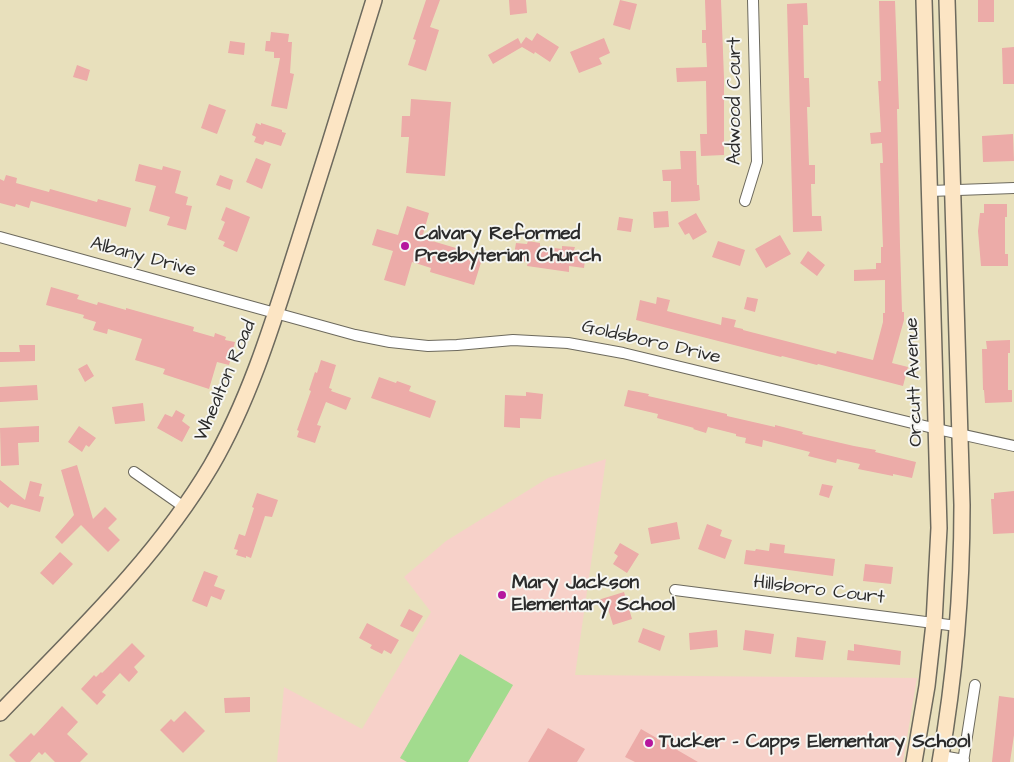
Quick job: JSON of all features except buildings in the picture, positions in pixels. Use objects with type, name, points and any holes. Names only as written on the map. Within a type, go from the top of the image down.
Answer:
[{"type":"main road","name":"Whealton Road","points":[[0,713],[103,606],[165,534],[212,464],[249,389],[276,313],[374,0]]},
{"type":"main road","name":"Orcutt Avenue","points":[[914,762],[934,623],[939,528],[924,0]]},
{"type":"main road","points":[[941,759],[958,626],[962,552],[947,0]]},
{"type":"street","name":"Adwood Court","points":[[745,201],[757,162],[753,0]]},
{"type":"street","points":[[930,191],[1014,188]]},
{"type":"street","name":"Albany Drive","points":[[0,237],[276,313]]},
{"type":"street","name":"Goldsboro Drive","points":[[276,313],[355,335],[390,342],[428,346],[513,340],[568,343],[623,353],[936,429],[1014,446]]},
{"type":"street","points":[[134,472],[184,508]]},
{"type":"street","name":"Hillsboro Court","points":[[675,590],[958,626]]},
{"type":"street","points":[[941,759],[963,761],[974,685]]},
{"type":"shaded area","name":"Mary Jackson Elementary School","points":[[606,459],[575,675],[917,678],[903,762],[277,762],[284,687],[362,729],[431,612],[404,577],[446,541],[548,478]]},
{"type":"green space","points":[[460,654],[513,685],[468,762],[407,762],[400,758]]},
{"type":"place","name":"Calvary Reformed Presbyterian Church","points":[[405,246]]},
{"type":"place","name":"Mary Jackson Elementary School","points":[[502,595]]},
{"type":"place","name":"Tucker - Capps Elementary School","points":[[649,743]]}]
